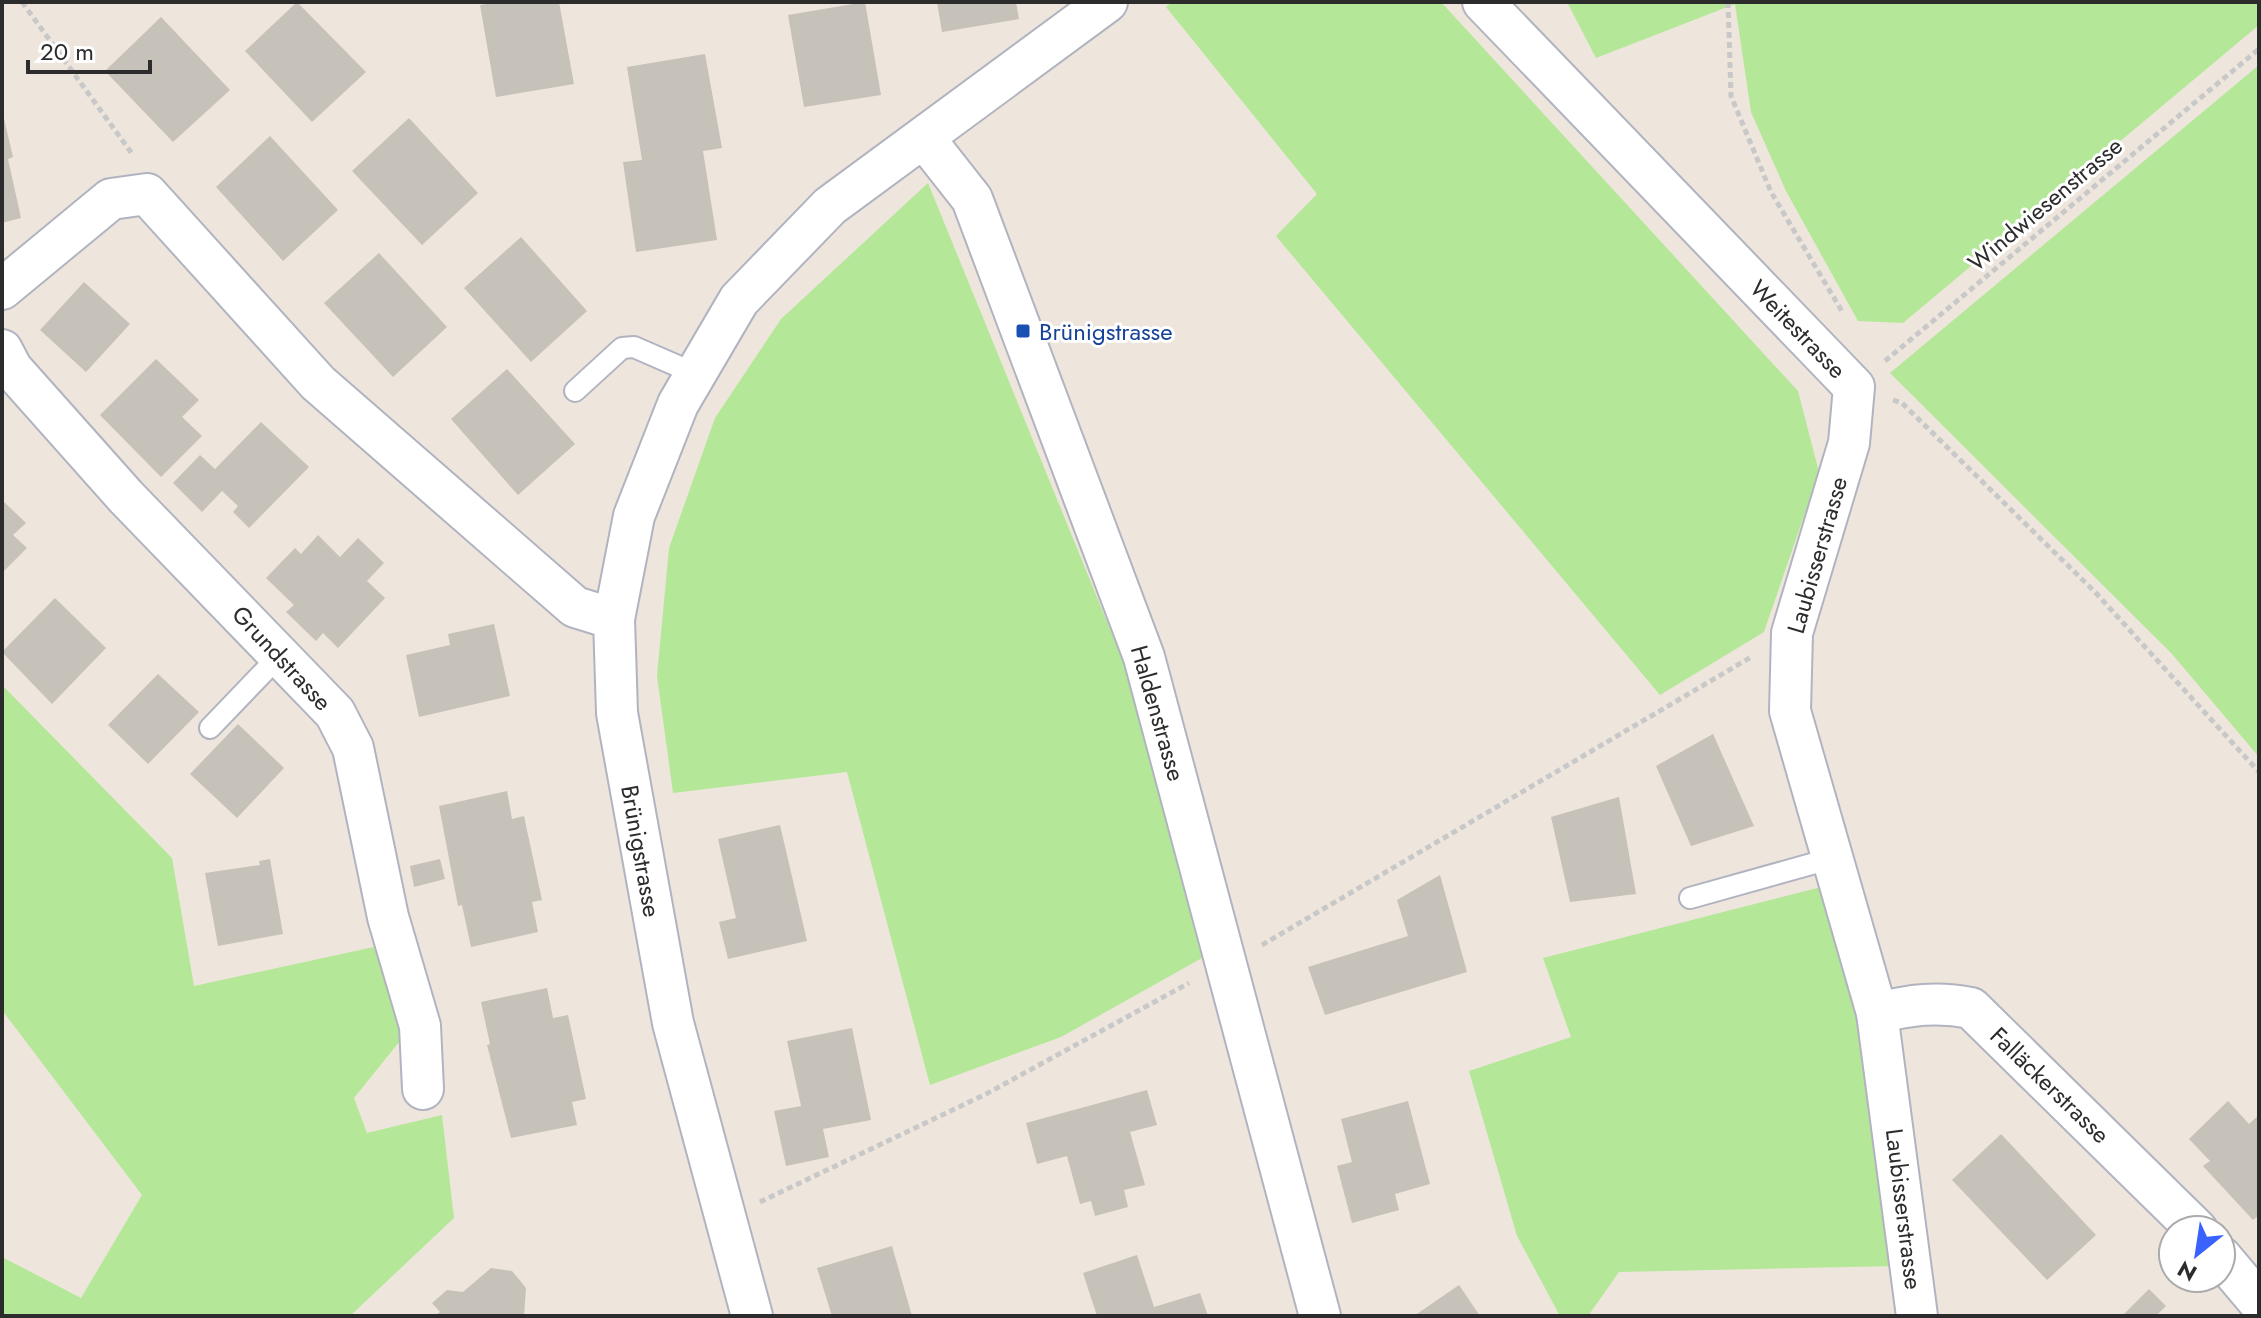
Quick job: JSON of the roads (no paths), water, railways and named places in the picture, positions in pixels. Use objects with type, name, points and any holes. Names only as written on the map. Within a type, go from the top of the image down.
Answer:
[{"type":"street","name":"Brünigstrasse","points":[[752,1316],[673,1023],[617,713],[614,619],[634,516],[678,404],[739,300],[830,206],[1107,2]]},
{"type":"street","name":"Weitestrasse","points":[[1483,2],[1854,387]]},
{"type":"street","name":"Haldenstrasse","points":[[924,138],[972,199],[1144,657],[1320,1316]]},
{"type":"street","points":[[2,289],[111,199],[147,194],[281,345],[359,420],[575,607],[614,619]]},
{"type":"street","name":"Grundstrasse","points":[[2,350],[12,369],[126,497],[335,713],[353,748],[388,917],[420,1026],[423,1089]]},
{"type":"street","name":"Laubisserstrasse","points":[[1854,387],[1849,443],[1792,633],[1790,711],[1877,1013],[1917,1316]]},
{"type":"street","name":"Falläckerstrasse","points":[[1877,1013],[1910,1005],[1943,1002],[1971,1008],[2181,1214]]},
{"type":"street","points":[[2237,1276],[2259,1302]]},
{"type":"lane","points":[[575,391],[622,348],[634,347],[696,374]]},
{"type":"lane","points":[[210,728],[281,654]]},
{"type":"lane","points":[[1690,898],[1833,858]]},
{"type":"place","name":"Brünigstrasse","points":[[1023,331]]}]
